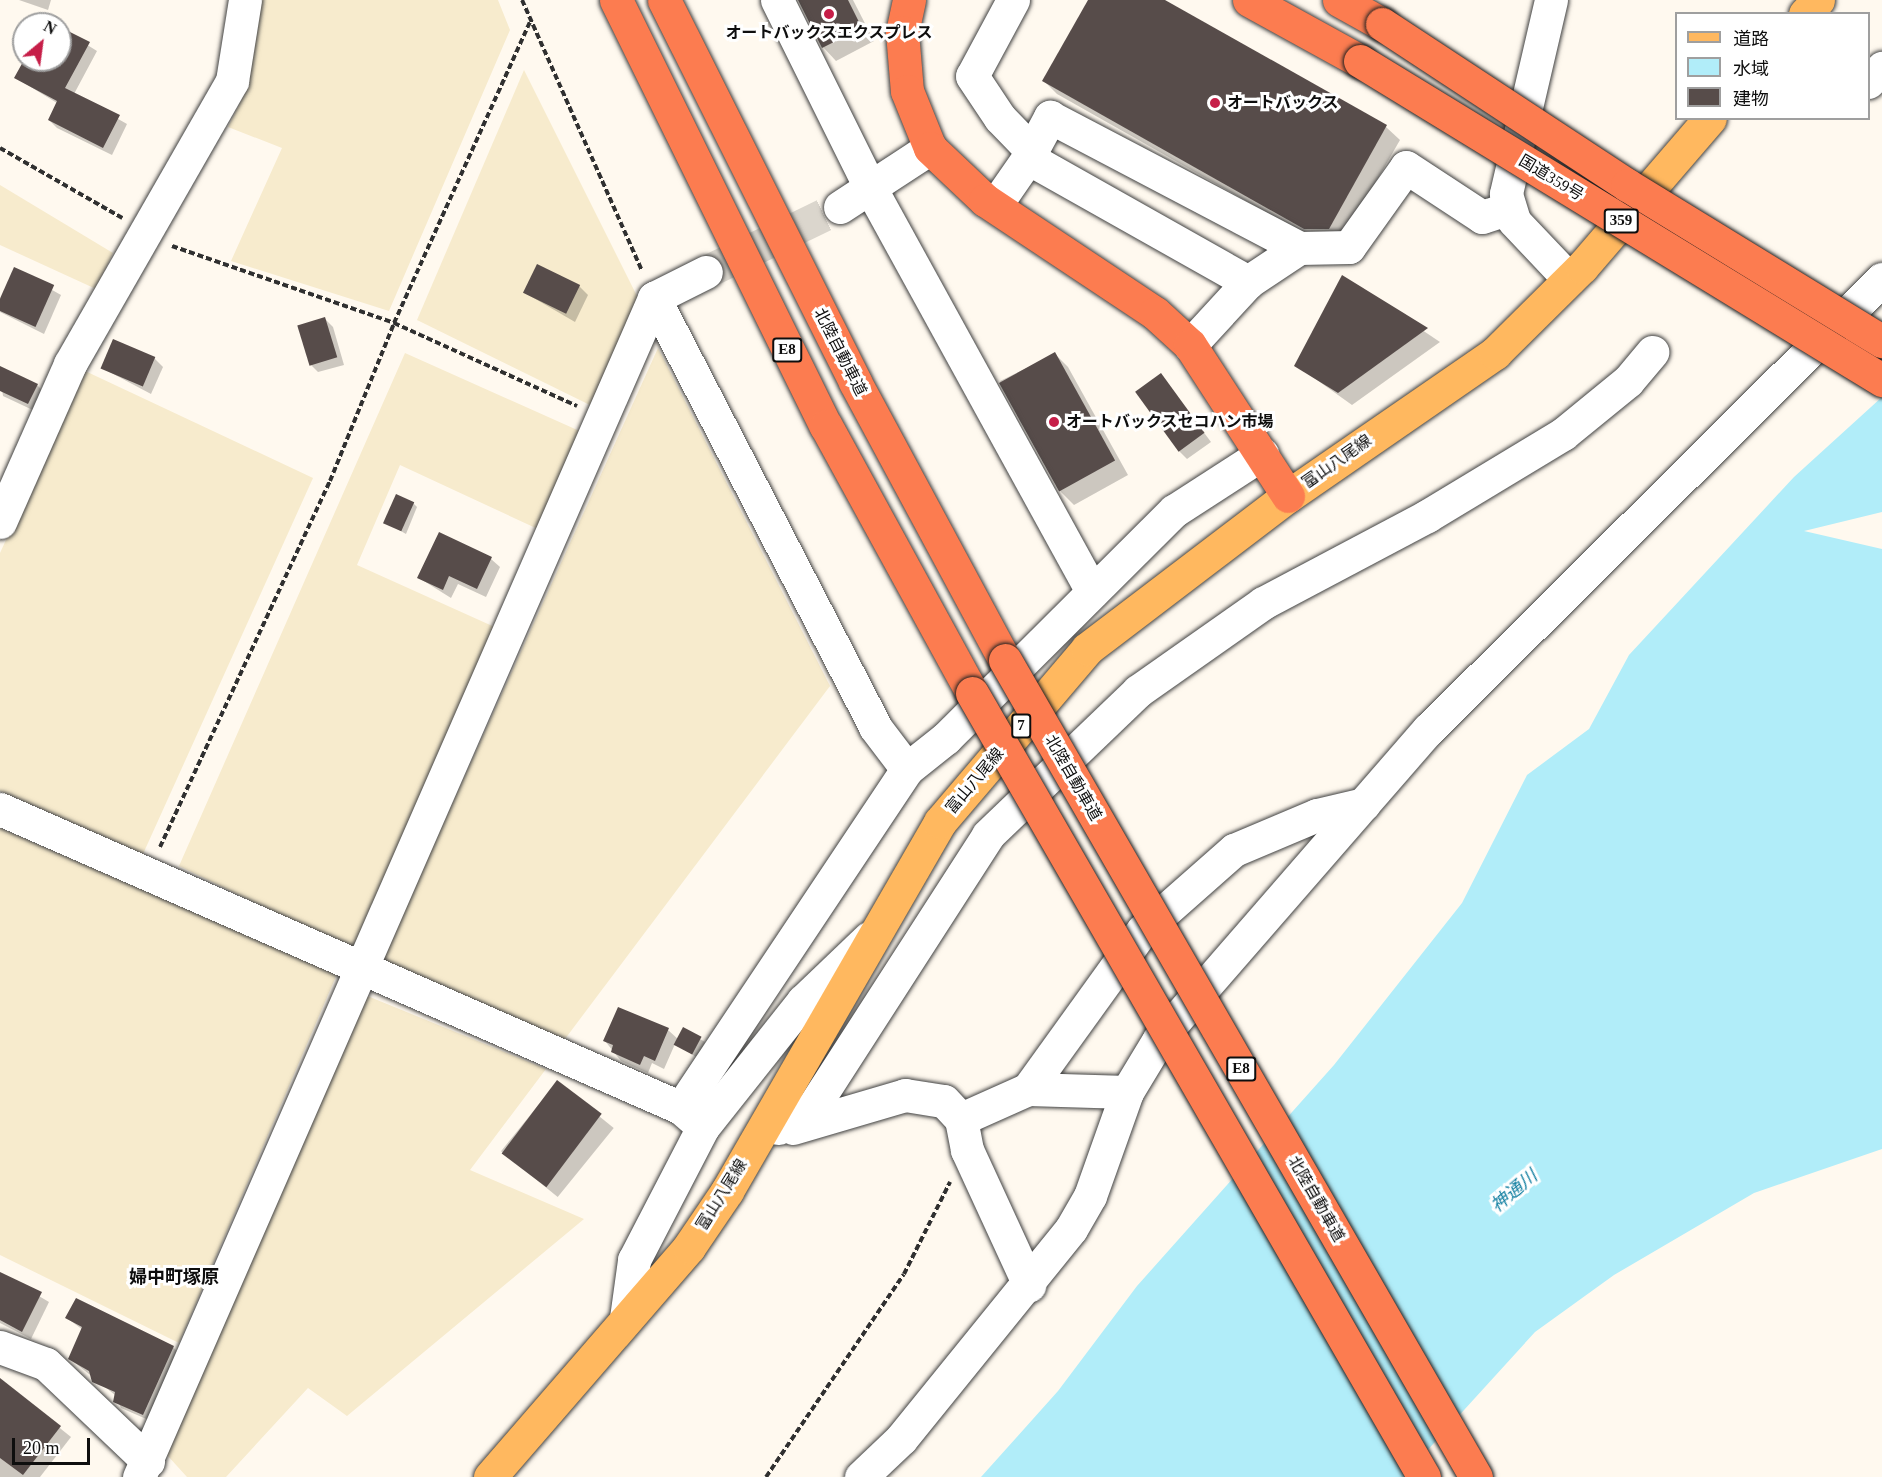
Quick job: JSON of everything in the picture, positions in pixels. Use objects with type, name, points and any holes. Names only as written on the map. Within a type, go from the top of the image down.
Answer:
[{"type":"highway","name":"E8","points":[[616,0],[826,426],[972,693],[1424,1477]]},
{"type":"highway","name":"北陸自動車道","points":[[664,0],[855,382],[1005,660],[1476,1477]]},
{"type":"highway","points":[[909,0],[902,32],[907,91],[930,148],[985,200],[1155,313],[1190,345],[1288,496]]},
{"type":"highway","name":"国道359号","points":[[1249,0],[1360,61],[1882,380]]},
{"type":"highway","name":"359","points":[[1339,0],[1382,24],[1627,184],[1882,341]]},
{"type":"main road","points":[[1807,12],[1818,0]]},
{"type":"main road","name":"富山八尾線","points":[[490,1477],[689,1247],[770,1130],[879,928],[940,822],[1087,649],[1288,496],[1495,353],[1569,279],[1708,120]]},
{"type":"street","points":[[0,522],[70,364],[140,235],[232,81],[245,0]]},
{"type":"street","points":[[777,0],[872,191],[1092,591]]},
{"type":"street","points":[[1013,0],[972,76],[1000,118],[1030,154],[1248,282]]},
{"type":"street","points":[[1551,0],[1506,194],[1514,221],[1569,279]]},
{"type":"street","points":[[1870,81],[1882,68]]},
{"type":"street","points":[[1001,197],[1030,154],[1050,117],[1299,248],[1349,247],[1406,167],[1482,217],[1510,208]]},
{"type":"street","points":[[840,207],[872,191],[930,148]]},
{"type":"street","points":[[1190,345],[1248,282],[1299,248]]},
{"type":"street","points":[[0,1347],[46,1364],[144,1469],[359,968],[604,418],[654,298],[706,273]]},
{"type":"street","points":[[861,1477],[901,1439],[1029,1285],[1090,1196],[1127,1092],[1159,1038],[1428,730],[1882,279]]},
{"type":"street","points":[[654,298],[875,727],[907,769]]},
{"type":"street","points":[[770,1130],[813,1107],[988,835],[1138,691],[1263,603],[1427,516],[1563,434],[1628,381],[1652,352]]},
{"type":"street","points":[[626,1318],[633,1260],[692,1117],[907,769],[946,738],[1174,511],[1262,454]]},
{"type":"street","points":[[964,1134],[1028,1089],[1142,932],[1234,850],[1317,815],[1364,804]]},
{"type":"street","points":[[0,809],[692,1117]]},
{"type":"street","points":[[692,1117],[803,1001],[879,928]]},
{"type":"street","points":[[1028,1089],[1127,1092]]},
{"type":"street","points":[[770,1130],[800,1128],[905,1095],[944,1101],[964,1134],[1029,1285]]},
{"type":"path","points":[[522,0],[654,298]]},
{"type":"path","points":[[147,875],[330,481],[394,323],[530,22]]},
{"type":"path","points":[[0,148],[116,212],[140,235],[394,323],[604,418]]},
{"type":"path","points":[[766,1477],[904,1274],[964,1134]]},
{"type":"shaded area","points":[[258,0],[498,0],[510,30],[389,311],[231,261],[282,148],[228,127],[242,99]]},
{"type":"shaded area","points":[[524,70],[641,304],[594,407],[417,320]]},
{"type":"shaded area","points":[[0,185],[113,253],[96,289],[0,245]]},
{"type":"shaded area","points":[[658,348],[830,686],[565,1039],[379,966]]},
{"type":"shaded area","points":[[405,353],[584,433],[540,530],[400,465],[357,565],[499,629],[353,950],[179,866]]},
{"type":"shaded area","points":[[83,370],[313,478],[143,854],[0,791],[0,553]]},
{"type":"shaded area","points":[[0,828],[337,974],[179,1343],[0,1255]]},
{"type":"shaded area","points":[[365,995],[546,1069],[470,1170],[584,1219],[347,1416],[308,1388],[226,1477],[187,1477],[167,1455]]},
{"type":"water","name":"神通川","points":[[1882,397],[1882,512],[1804,531],[1882,549],[1882,1149],[1754,1193],[1614,1275],[1535,1332],[1403,1477],[981,1477],[1058,1391],[1137,1286],[1334,1065],[1462,903],[1527,775],[1589,729],[1629,655],[1794,477]]},
{"type":"building","name":"オートバックスエクスプレス","points":[[798,0],[848,0],[862,28],[822,48]]},
{"type":"building","name":"オートバックス","points":[[1088,0],[1165,0],[1387,125],[1329,229],[1304,229],[1042,81]]},
{"type":"building","points":[[72,33],[90,42],[65,88],[120,115],[103,148],[48,120],[57,101],[14,78],[17,72],[72,72]]},
{"type":"building","points":[[537,264],[580,285],[566,314],[523,293]]},
{"type":"building","points":[[14,267],[54,285],[35,327],[0,311],[0,298]]},
{"type":"building","points":[[1342,275],[1428,328],[1338,393],[1294,366]]},
{"type":"building","points":[[325,317],[337,357],[310,366],[297,325]]},
{"type":"building","points":[[113,339],[155,357],[143,386],[100,368]]},
{"type":"building","name":"オートバックスセコハン市場","points":[[1055,352],[1115,460],[1059,491],[999,383]]},
{"type":"building","points":[[0,366],[38,384],[28,404],[0,391]]},
{"type":"building","points":[[1161,373],[1204,433],[1179,452],[1135,392]]},
{"type":"building","points":[[396,494],[414,502],[401,531],[383,523]]},
{"type":"building","points":[[439,532],[492,557],[477,589],[449,576],[443,590],[417,578]]},
{"type":"building","points":[[618,1007],[669,1028],[655,1061],[644,1056],[640,1065],[611,1052],[613,1045],[603,1041]]},
{"type":"building","points":[[683,1027],[702,1037],[692,1055],[674,1045]]},
{"type":"building","points":[[557,1080],[602,1114],[546,1187],[502,1153]]},
{"type":"building","points":[[0,1272],[42,1292],[22,1332],[0,1320]]},
{"type":"building","points":[[76,1298],[174,1346],[143,1415],[113,1402],[115,1392],[92,1382],[89,1371],[68,1359],[82,1327],[65,1318]]},
{"type":"building","points":[[0,1378],[61,1426],[23,1475],[0,1458]]},
{"type":"tunnel","points":[[706,272],[840,207]]},
{"type":"place","name":"オートバックスエクスプレス","points":[[829,14]]},
{"type":"place","name":"オートバックス","points":[[1215,103]]},
{"type":"place","name":"オートバックスセコハン市場","points":[[1054,422]]},
{"type":"district","name":"婦中町塚原","points":[[174,1277]]}]
